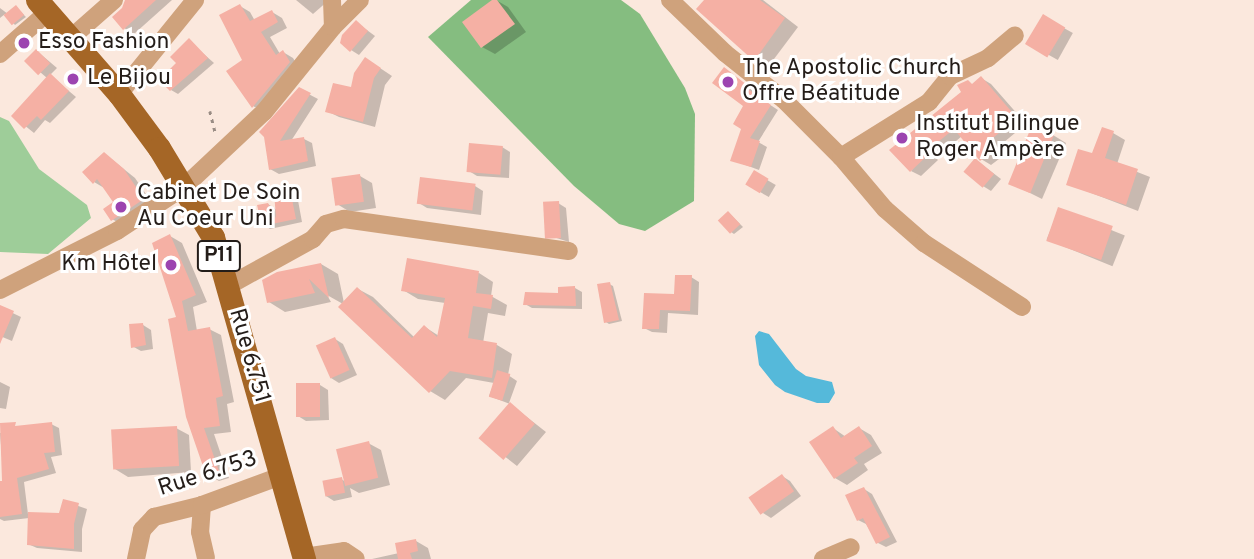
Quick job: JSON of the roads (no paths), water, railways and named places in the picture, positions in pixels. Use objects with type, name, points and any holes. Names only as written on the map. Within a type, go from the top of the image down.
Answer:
[{"type":"main road","name":"Rue 6.751","points":[[43,6],[119,94],[184,187],[213,237],[304,558]]},
{"type":"street","points":[[72,37],[114,0]]},
{"type":"street","points":[[119,94],[195,0]]},
{"type":"street","points":[[332,0],[333,27]]},
{"type":"street","points":[[0,289],[84,249],[184,187],[264,111],[333,27],[360,0]]},
{"type":"street","points":[[670,0],[725,53],[804,119],[886,209],[924,243],[1022,307]]},
{"type":"street","points":[[0,54],[43,6]]},
{"type":"street","points":[[841,158],[929,103],[950,76],[988,58],[1015,35]]},
{"type":"street","points":[[228,286],[313,239],[326,224],[344,219],[569,251]]},
{"type":"street","name":"Rue 6.753","points":[[136,559],[139,538],[148,522],[164,513],[202,505],[281,476]]},
{"type":"street","points":[[202,505],[201,533],[206,557]]},
{"type":"street","points":[[823,559],[851,547]]},
{"type":"street","points":[[304,558],[344,551],[356,559]]},
{"type":"water","points":[[759,331],[769,334],[796,369],[806,376],[832,382],[835,393],[829,403],[817,403],[785,392],[775,385],[759,365],[755,336]]},
{"type":"place","name":"Esso Fashion","points":[[24,43]]},
{"type":"place","name":"Le Bijou","points":[[73,79]]},
{"type":"place","name":"The Apostolic Church Offre Béatitude","points":[[728,82]]},
{"type":"place","name":"Institut Bilingue Roger Ampère","points":[[902,138]]},
{"type":"place","name":"Cabinet De Soin Au Coeur Uni","points":[[121,207]]},
{"type":"place","name":"Km Hôtel","points":[[171,265]]}]
